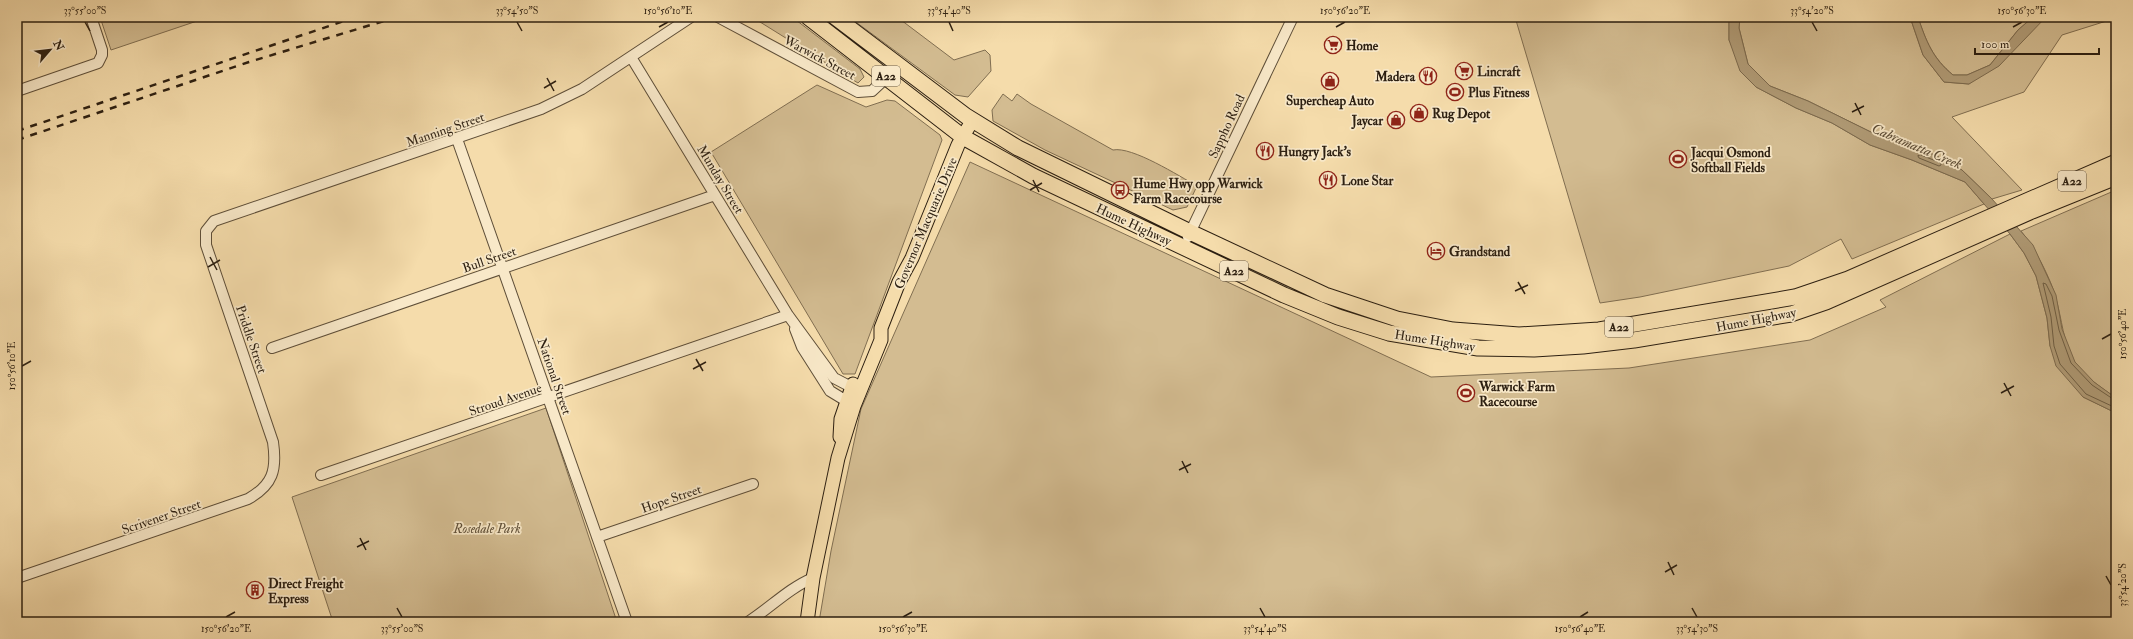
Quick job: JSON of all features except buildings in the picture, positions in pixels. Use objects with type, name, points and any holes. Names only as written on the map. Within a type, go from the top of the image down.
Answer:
[{"type":"highway","name":"Hume Highway","points":[[808,17],[887,77],[962,137],[1034,176],[1313,308],[1389,333],[1478,348],[1520,349],[1569,347],[1795,297],[1970,232],[2030,206],[2116,162]]},
{"type":"highway","name":"Hume Highway","points":[[835,17],[972,121],[1018,148],[1190,232],[1325,295],[1369,311],[1425,326],[1481,333],[1519,335],[1572,332],[1632,333]]},
{"type":"highway","name":"Hume Highway","points":[[2030,206],[2116,177]]},
{"type":"main road","name":"Governor Macquarie Drive","points":[[807,622],[813,578],[850,404],[855,390],[880,340],[881,328],[899,282],[912,258],[962,137],[972,121]]},
{"type":"street","points":[[17,91],[98,62],[102,55],[102,50],[91,17]]},
{"type":"street","name":"Manning Street","points":[[206,245],[206,231],[210,225],[220,218],[521,117],[564,99],[691,17]]},
{"type":"street","name":"Warwick Street","points":[[718,17],[858,92],[872,91],[887,77]]},
{"type":"street","name":"Sappho Road","points":[[1183,247],[1293,17]]},
{"type":"street","name":"Munday Street","points":[[631,57],[788,315],[809,342],[825,368],[834,378],[855,390]]},
{"type":"street","name":"National Street","points":[[457,139],[627,622]]},
{"type":"street","name":"Bull Street","points":[[272,348],[715,195]]},
{"type":"street","name":"Priddle Street","points":[[206,245],[273,442]]},
{"type":"street","name":"Munday Street","points":[[788,315],[802,347],[830,391],[850,404]]},
{"type":"street","name":"Stroud Avenue","points":[[321,475],[788,315]]},
{"type":"street","name":"Scrivener Street","points":[[17,578],[248,499],[266,486],[271,478],[275,466],[273,442]]},
{"type":"street","name":"Hope Street","points":[[597,537],[753,484]]},
{"type":"street","points":[[748,622],[770,608],[803,582],[813,578]]},
{"type":"green space","points":[[100,17],[209,17],[111,50]]},
{"type":"green space","points":[[752,17],[792,17],[860,69],[864,77],[858,83]]},
{"type":"green space","points":[[849,17],[897,17],[954,60],[985,50],[990,55],[991,71],[968,97],[955,95]]},
{"type":"green space","name":"Jacqui Osmond Softball Fields","points":[[1515,17],[1729,17],[1729,40],[1756,87],[1796,108],[1832,123],[1870,145],[1912,160],[1965,182],[1984,204],[1852,259],[1841,239],[1789,266],[1640,297],[1600,303]]},
{"type":"green space","points":[[1740,17],[1910,17],[1923,55],[1944,82],[1969,84],[2046,17],[2116,18],[2062,35],[2024,92],[1952,117],[2022,190],[1992,199],[1962,170],[1935,155],[1883,138],[1808,101],[1770,86],[1748,64],[1739,28]]},
{"type":"green space","points":[[1918,17],[2033,17],[2018,30],[1990,65],[1967,75],[1953,75],[1935,56],[1924,34]]},
{"type":"green space","points":[[817,85],[866,107],[887,100],[895,101],[940,135],[942,140],[855,374],[843,374],[711,152]]},
{"type":"green space","points":[[1003,94],[1012,101],[1017,94],[1031,104],[1113,150],[1121,150],[1143,157],[1168,169],[1197,186],[1187,207],[1173,210],[1045,150],[993,121],[992,110]]},
{"type":"green space","name":"Warwick Farm Racecourse","points":[[970,162],[1431,377],[1629,368],[1810,340],[1886,307],[1880,300],[2010,234],[2024,253],[2036,276],[2047,318],[2050,346],[2083,397],[2116,413],[2116,622],[819,622],[831,551],[861,409]]},
{"type":"green space","points":[[2116,190],[2116,398],[2082,372],[2070,354],[2054,291],[2046,272],[2021,231]]},
{"type":"green space","name":"Rosedale Park","points":[[546,408],[617,622],[333,622],[292,497]]},
{"type":"water","points":[[1729,17],[1740,17],[1739,28],[1748,64],[1770,86],[1808,101],[1883,138],[1935,155],[1962,170],[1992,199],[2033,245],[2056,295],[2062,329],[2075,362],[2094,382],[2116,398],[2116,413],[2083,397],[2056,366],[2050,346],[2047,318],[2036,276],[2024,253],[2010,234],[1965,182],[1912,160],[1870,145],[1832,123],[1796,108],[1756,87],[1740,71],[1729,40]]},
{"type":"water","points":[[1910,17],[1918,17],[1931,49],[1940,63],[1953,75],[1967,75],[1990,65],[2018,30],[2033,17],[2046,17],[1999,66],[1969,84],[1944,82],[1923,55]]},
{"type":"railway","points":[[17,131],[356,17]]},
{"type":"railway","points":[[17,140],[249,62],[397,17]]},
{"type":"place","name":"Home","points":[[1333,45]]},
{"type":"place","name":"Lincraft","points":[[1464,71]]},
{"type":"place","name":"Madera","points":[[1428,76]]},
{"type":"place","name":"Supercheap Auto","points":[[1330,81]]},
{"type":"place","name":"Plus Fitness","points":[[1455,92]]},
{"type":"place","name":"Rug Depot","points":[[1419,113]]},
{"type":"place","name":"Jaycar","points":[[1396,120]]},
{"type":"place","name":"Hungry Jack's","points":[[1265,151]]},
{"type":"place","name":"Jacqui Osmond Softball Fields","points":[[1678,159]]},
{"type":"place","name":"Lone Star","points":[[1328,180]]},
{"type":"place","name":"Hume Hwy opp Warwick Farm Racecourse","points":[[1120,190]]},
{"type":"place","name":"Grandstand","points":[[1436,251]]},
{"type":"place","name":"Warwick Farm Racecourse","points":[[1466,393]]},
{"type":"place","name":"Direct Freight Express","points":[[255,590]]},
{"type":"water label","name":"Cabramatta Creek","points":[[1917,146]]}]
